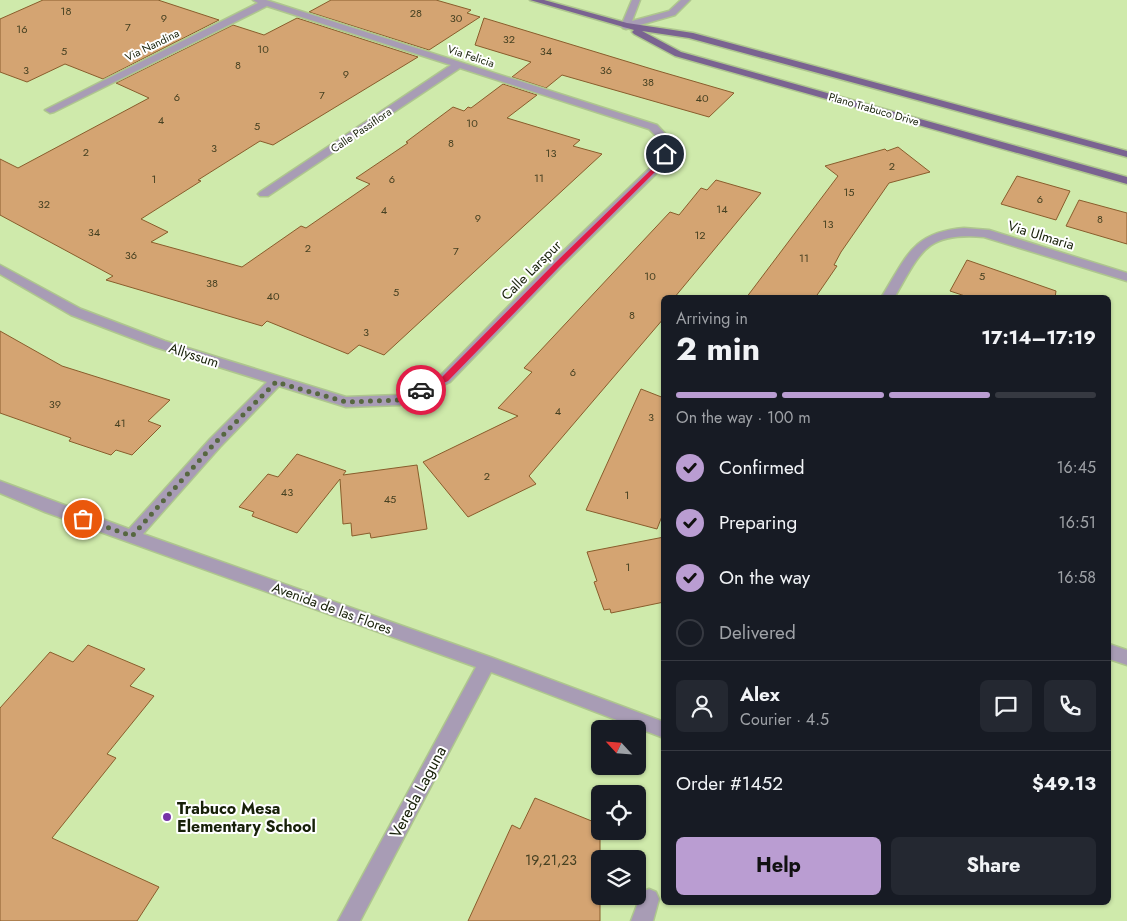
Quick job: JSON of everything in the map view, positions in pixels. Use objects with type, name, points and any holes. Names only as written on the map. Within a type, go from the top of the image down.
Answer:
[{"type":"main road","name":"Plano Trabuco Drive","points":[[534,0],[626,26],[690,35],[1127,154]]},
{"type":"main road","name":"Plano Trabuco Drive","points":[[626,26],[678,54],[1127,181]]},
{"type":"street","points":[[626,26],[636,0]]},
{"type":"street","points":[[626,26],[672,13],[686,0]]},
{"type":"street","name":"Via Felicia","points":[[261,2],[653,127],[671,145]]},
{"type":"street","name":"Via Nandina","points":[[50,110],[261,2]]},
{"type":"street","name":"Calle Passiflora","points":[[264,194],[458,65]]},
{"type":"street","name":"Calle Larspur","points":[[400,400],[445,379],[557,264],[660,164],[671,145]]},
{"type":"street","name":"Via Ulmaria","points":[[889,295],[920,246],[934,236],[944,232],[985,233],[1127,277]]},
{"type":"street","name":"Allyssum","points":[[0,269],[76,312],[160,344],[276,382],[346,402],[400,400]]},
{"type":"street","points":[[132,536],[215,443],[276,382]]},
{"type":"street","name":"Avenida de las Flores","points":[[0,487],[50,508],[487,663],[661,729]]},
{"type":"street","points":[[1111,652],[1127,658]]},
{"type":"street","name":"Vereda Laguna","points":[[349,921],[487,663]]},
{"type":"street","points":[[642,921],[649,899]]},
{"type":"building","points":[[43,0],[158,0],[219,20],[103,79],[65,64],[27,82],[0,72],[0,19]]},
{"type":"building","points":[[331,0],[436,0],[471,10],[467,13],[480,17],[429,50],[309,12]]},
{"type":"building","points":[[297,18],[418,57],[273,145],[260,141],[141,219],[168,232],[151,242],[242,267],[301,226],[306,228],[370,184],[356,178],[408,143],[406,142],[453,107],[464,111],[468,107],[471,108],[503,84],[537,95],[507,118],[580,140],[573,146],[602,154],[384,355],[359,345],[348,354],[267,321],[262,326],[106,280],[113,276],[0,215],[0,159],[18,168],[149,98],[116,83],[233,25],[264,35]]},
{"type":"building","points":[[484,18],[734,93],[709,117],[562,75],[546,88],[512,77],[531,62],[475,45]]},
{"type":"building","points":[[898,147],[930,172],[889,183],[841,252],[834,265],[837,266],[817,295],[748,295],[838,176],[825,166],[885,149],[887,151]]},
{"type":"building","points":[[1017,176],[1070,191],[1056,220],[1001,204]]},
{"type":"building","points":[[716,180],[761,193],[676,295],[661,295],[661,322],[529,476],[536,484],[468,517],[423,462],[518,416],[498,408],[532,372],[524,368],[670,212],[679,215],[701,188],[707,190]]},
{"type":"building","points":[[1079,200],[1127,213],[1127,244],[1066,226]]},
{"type":"building","points":[[967,260],[1056,291],[1055,295],[962,295],[950,291]]},
{"type":"building","points":[[0,331],[62,366],[170,400],[148,421],[161,426],[132,455],[116,450],[111,455],[69,441],[71,438],[0,413]]},
{"type":"building","points":[[641,389],[661,397],[661,519],[657,529],[586,510]]},
{"type":"building","points":[[297,454],[346,471],[343,475],[417,465],[427,529],[371,538],[370,533],[352,536],[351,523],[343,524],[340,479],[297,533],[252,516],[254,512],[239,507],[268,474],[278,477]]},
{"type":"building","points":[[661,538],[661,603],[611,613],[610,609],[604,610],[594,582],[597,581],[587,552]]},
{"type":"building","points":[[88,645],[145,669],[130,686],[154,696],[107,754],[116,758],[52,838],[159,887],[137,921],[0,921],[0,708],[50,652],[73,662]]},
{"type":"building","points":[[535,798],[591,821],[591,840],[600,840],[600,850],[591,850],[591,905],[600,905],[600,921],[468,921],[512,825],[520,829]]},
{"type":"way so far","points":[[83,519],[132,536],[215,443],[276,382],[346,402],[400,400],[421,390]]},
{"type":"place","name":"Trabuco Mesa Elementary School","points":[[167,817]]},
{"type":"route","points":[[421,390],[445,379],[557,264],[660,164],[665,154]]}]
